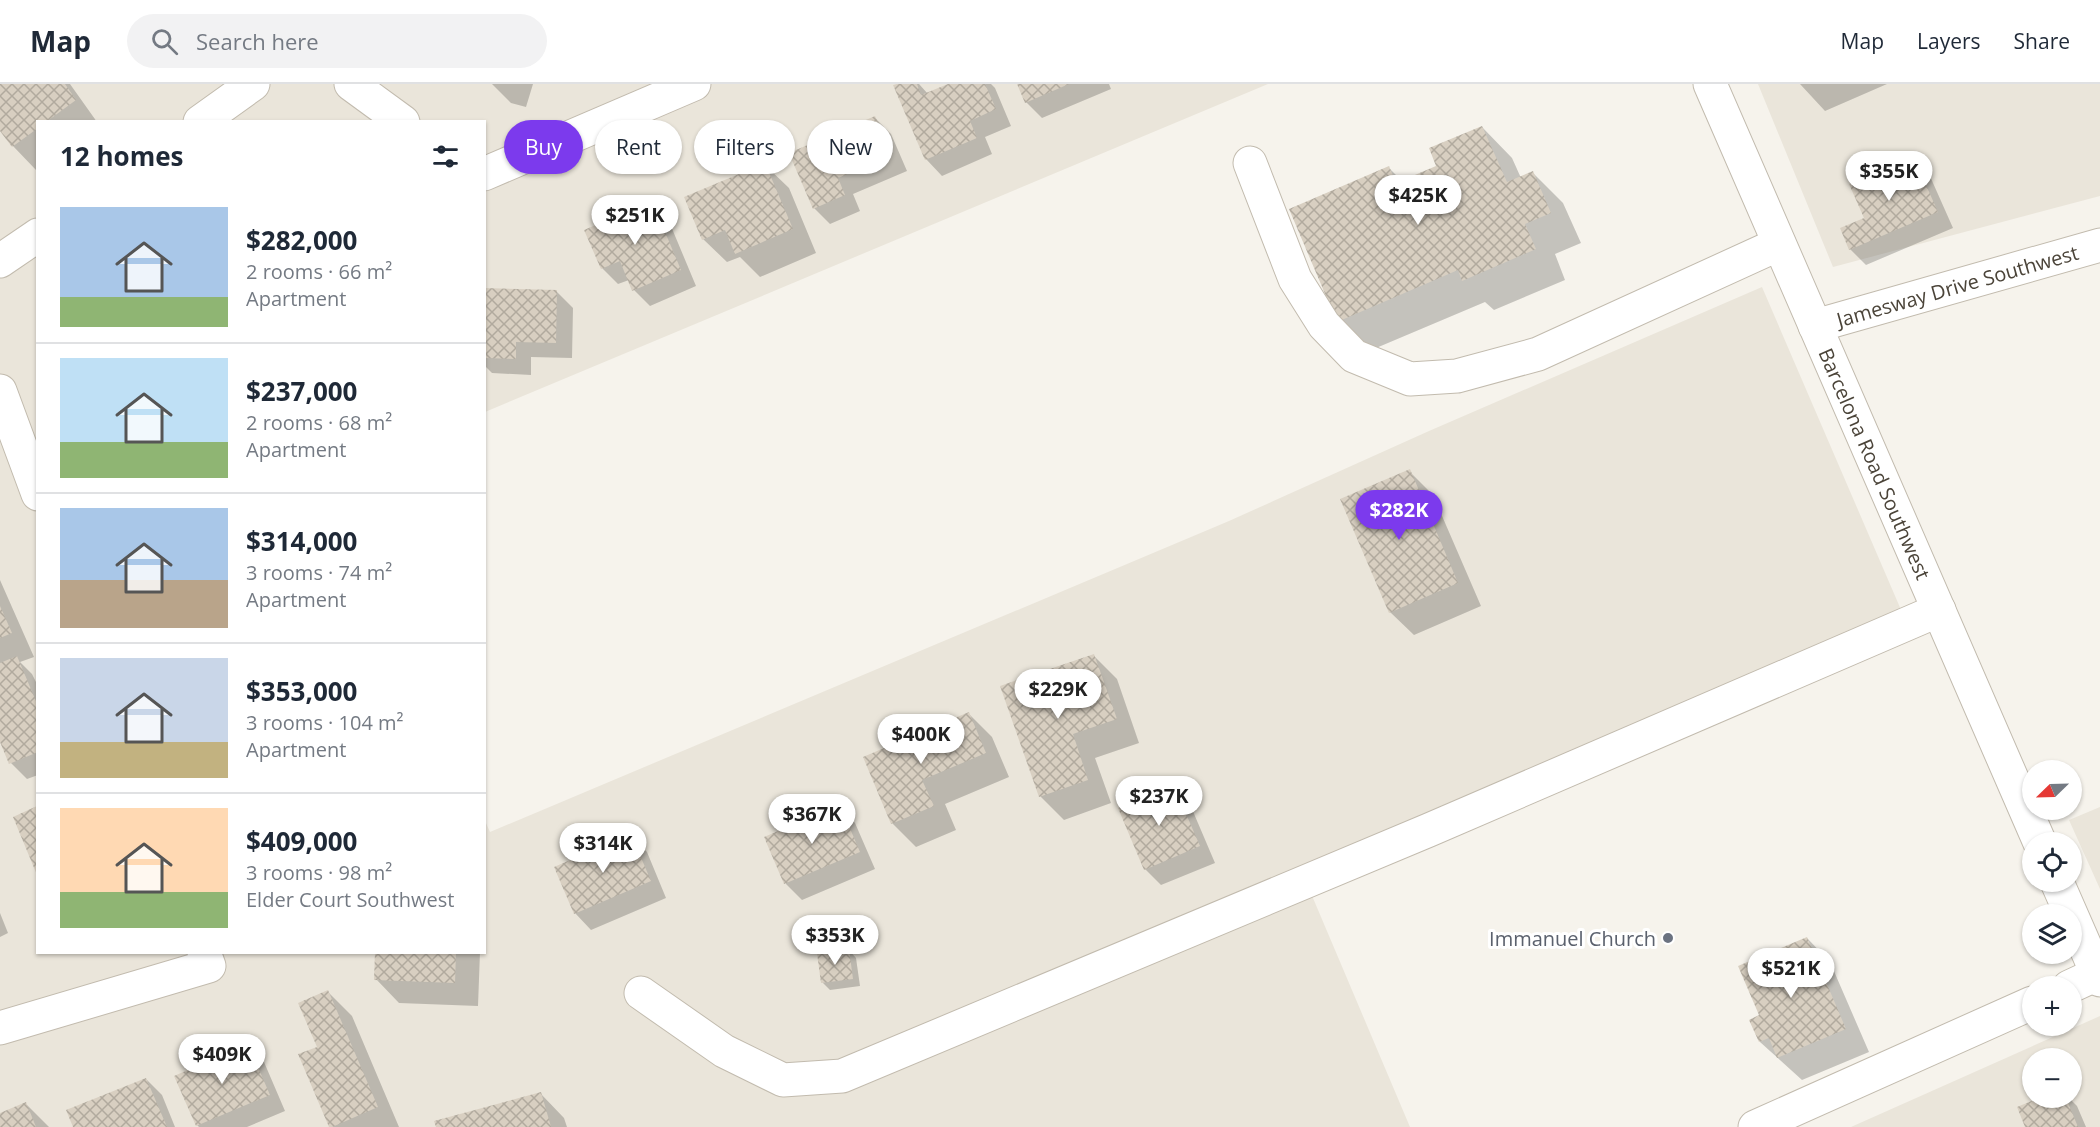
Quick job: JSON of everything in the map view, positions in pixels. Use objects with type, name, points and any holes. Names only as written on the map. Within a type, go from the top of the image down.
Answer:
[{"type":"street","points":[[203,120],[253,84]]},
{"type":"street","points":[[351,84],[400,120]]},
{"type":"street","points":[[486,173],[694,84]]},
{"type":"street","name":"Barcelona Road Southwest","points":[[1710,84],[2035,832]]},
{"type":"street","points":[[1250,163],[1295,279],[1324,325],[1354,356],[1410,379],[1457,376],[1538,354],[1779,243]]},
{"type":"street","points":[[0,261],[36,236]]},
{"type":"street","name":"Jamesway Drive Southwest","points":[[1815,326],[2100,245]]},
{"type":"street","points":[[0,391],[36,489]]},
{"type":"street","points":[[641,993],[724,1051],[783,1080],[842,1076],[1429,830],[1939,610]]},
{"type":"street","points":[[2060,892],[2089,981]]},
{"type":"street","points":[[0,1028],[209,966],[205,954]]},
{"type":"street","points":[[1755,1127],[2022,1007]]},
{"type":"shaded area","points":[[0,84],[1268,84],[486,412],[486,120],[36,120],[36,954],[486,954],[486,823],[490,832],[1229,521],[1429,431],[1762,287],[1911,633],[1310,891],[1410,1127],[0,1127]]},
{"type":"shaded area","points":[[1758,84],[2100,84],[2100,196],[1833,267]]},
{"type":"shaded area","points":[[2100,807],[2100,889],[2082,849],[2082,832],[2074,832],[2069,820],[2082,820],[2082,815]]},
{"type":"shaded area","points":[[2100,1016],[2100,1127],[1851,1127],[2022,1051],[2022,1108],[2082,1108],[2082,1048],[2028,1048],[2055,1036],[2082,1036],[2082,1024]]},
{"type":"building","points":[[0,84],[65,84],[76,100],[49,120],[36,120],[36,129],[12,147],[0,131]]},
{"type":"building","points":[[917,84],[921,95],[948,84],[985,84],[996,109],[970,121],[977,138],[925,160],[893,85]]},
{"type":"building","points":[[1017,84],[1069,84],[1025,103]]},
{"type":"building","points":[[1482,126],[1507,182],[1533,171],[1551,213],[1525,224],[1536,249],[1462,281],[1458,270],[1337,322],[1289,209],[1389,166],[1396,183],[1436,166],[1429,148]]},
{"type":"building","points":[[807,145],[807,174],[847,174],[838,178],[845,195],[813,209],[795,167],[795,150]]},
{"type":"building","points":[[1913,156],[1938,212],[1849,250],[1840,228],[1864,218],[1849,184]]},
{"type":"building","points":[[739,174],[770,174],[793,229],[735,254],[725,230],[702,240],[684,197]]},
{"type":"building","points":[[652,201],[681,270],[632,291],[620,261],[601,269],[584,230]]},
{"type":"building","points":[[486,288],[557,290],[556,343],[516,342],[516,359],[486,358]]},
{"type":"building","points":[[1410,469],[1458,583],[1389,613],[1340,499]]},
{"type":"building","points":[[0,606],[12,633],[0,638]]},
{"type":"building","points":[[1094,654],[1117,719],[1073,734],[1088,780],[1039,797],[1000,686]]},
{"type":"building","points":[[17,656],[36,701],[36,753],[9,764],[0,742],[0,663]]},
{"type":"building","points":[[969,712],[986,753],[922,780],[934,806],[891,824],[863,757]]},
{"type":"building","points":[[1173,784],[1200,846],[1144,870],[1118,808]]},
{"type":"building","points":[[840,805],[860,852],[784,884],[764,837]]},
{"type":"building","points":[[36,806],[36,873],[13,817]]},
{"type":"building","points":[[631,834],[651,881],[574,914],[554,867]]},
{"type":"building","points":[[1807,937],[1846,1029],[1777,1058],[1769,1038],[1759,1042],[1749,1020],[1759,1015],[1738,966]]},
{"type":"building","points":[[849,949],[853,979],[821,983],[817,953]]},
{"type":"building","points":[[375,954],[456,954],[455,983],[374,980]]},
{"type":"building","points":[[328,990],[378,1107],[332,1127],[329,1127],[298,1054],[317,1047],[298,1003]]},
{"type":"building","points":[[248,1044],[270,1095],[196,1126],[174,1076]]},
{"type":"building","points":[[146,1078],[167,1127],[73,1127],[66,1110]]},
{"type":"building","points":[[541,1092],[551,1127],[436,1127],[434,1121]]},
{"type":"building","points":[[26,1102],[36,1127],[0,1127],[0,1113]]},
{"type":"building","points":[[2022,1105],[2022,1108],[2070,1108],[2078,1127],[2025,1127],[2017,1107]]},
{"type":"place","name":"Immanuel Church","points":[[1668,938]]}]
